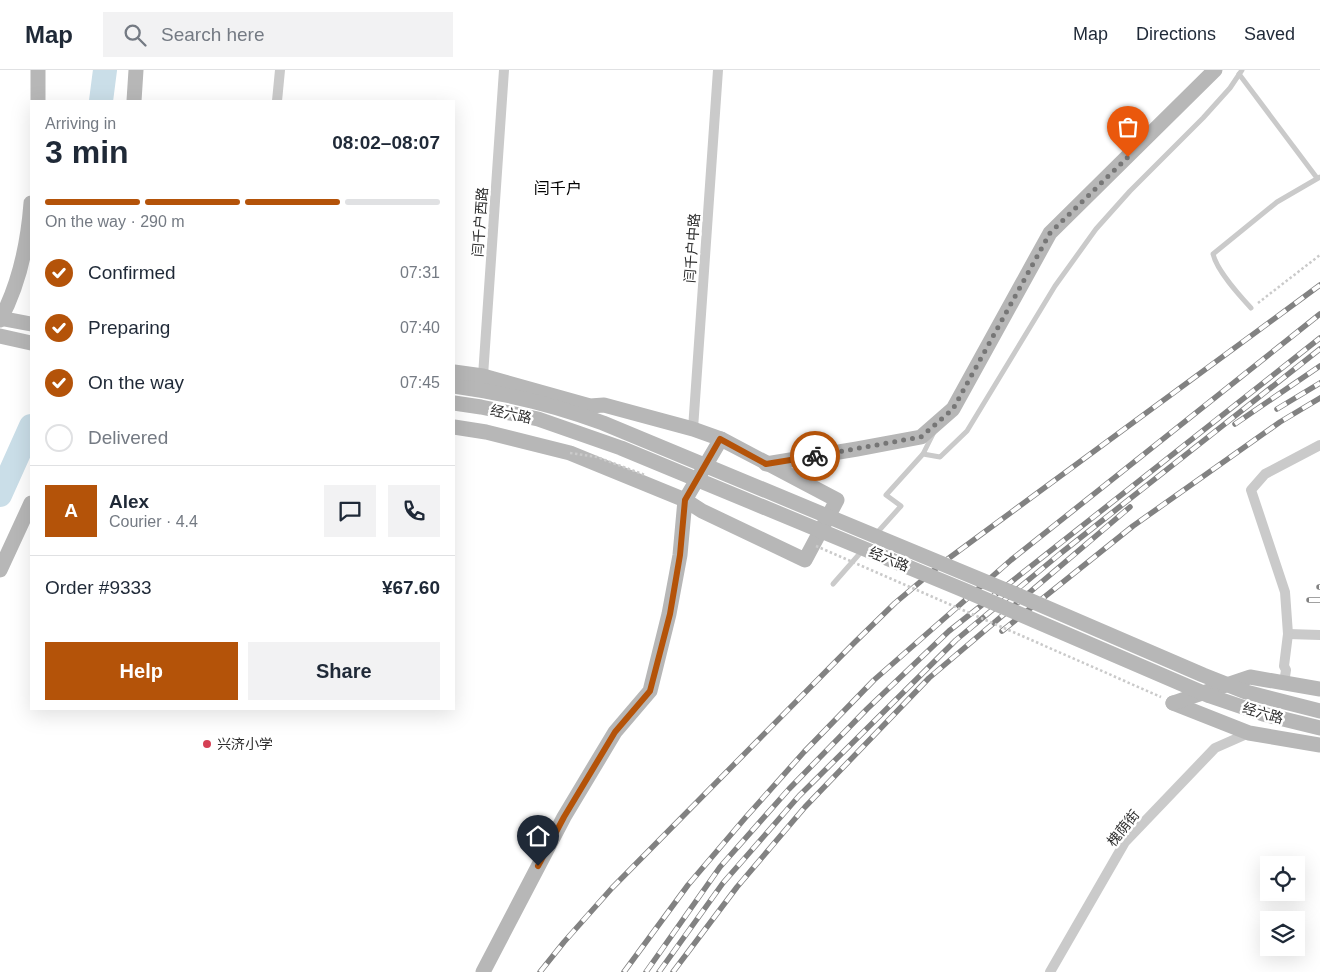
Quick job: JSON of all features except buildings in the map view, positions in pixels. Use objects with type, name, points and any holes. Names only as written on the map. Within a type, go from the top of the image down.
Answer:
[{"type":"main road","points":[[38,70],[38,100]]},
{"type":"main road","points":[[134,100],[136,70]]},
{"type":"main road","points":[[766,464],[921,437],[936,424],[953,409],[1050,233],[1215,70]]},
{"type":"main road","points":[[30,213],[28,234],[13,291],[0,318],[30,323]]},
{"type":"main road","points":[[0,336],[28,342]]},
{"type":"main road","points":[[455,372],[483,376],[590,406],[604,405],[693,428],[720,439],[837,500],[805,560],[702,511],[685,500],[570,453],[455,426]]},
{"type":"main road","name":"经六路","points":[[455,386],[477,389],[561,409],[603,423],[1015,594],[1203,675],[1246,692],[1320,711]]},
{"type":"main road","name":"经六路","points":[[455,403],[538,419],[621,448],[966,591],[1210,696],[1263,714],[1320,728]]},
{"type":"main road","points":[[482,972],[564,817],[615,732],[650,691],[670,614],[680,555],[685,500],[720,439]]},
{"type":"main road","points":[[0,570],[30,505]]},
{"type":"main road","points":[[1173,703],[1250,677],[1320,689]]},
{"type":"main road","points":[[1173,703],[1249,733],[1320,745]]},
{"type":"street","points":[[277,100],[280,70]]},
{"type":"street","name":"闫千户西路","points":[[483,376],[504,70]]},
{"type":"street","name":"闫千户中路","points":[[693,428],[718,70]]},
{"type":"street","points":[[1284,683],[1288,634],[1285,592],[1251,490],[1265,474],[1320,445]]},
{"type":"street","points":[[1288,634],[1320,635]]},
{"type":"street","name":"槐荫街","points":[[1050,972],[1125,842],[1215,748],[1249,733]]},
{"type":"lane","points":[[924,454],[940,456],[967,431],[1055,286],[1096,229],[1130,191],[1203,118],[1230,88],[1241,72],[1319,177],[1276,202],[1213,254],[1215,262],[1251,308]]},
{"type":"lane","points":[[833,584],[901,506],[886,495],[924,454],[936,424]]},
{"type":"path","points":[[1251,308],[1320,255]]},
{"type":"path","points":[[830,551],[1173,703]]},
{"type":"waterway","points":[[101,100],[105,70]]},
{"type":"waterway","points":[[0,495],[30,428]]},
{"type":"railway","points":[[540,972],[612,888],[895,603],[945,561],[1320,285]]},
{"type":"railway","points":[[624,972],[688,885],[746,817],[804,752],[874,680],[1011,560],[1320,314]]},
{"type":"railway","points":[[646,972],[720,867],[789,789],[867,709],[949,631],[1320,338]]},
{"type":"railway","points":[[659,972],[723,883],[799,796],[956,640],[1061,553],[1320,349]]},
{"type":"railway","points":[[1235,424],[1320,366]]},
{"type":"railway","points":[[1277,409],[1320,383]]},
{"type":"railway","points":[[1002,631],[1133,526],[1280,422],[1320,398]]},
{"type":"railway","points":[[673,972],[737,887],[805,807],[929,678],[1130,507]]},
{"type":"railway","points":[[1309,600],[1320,600]]},
{"type":"way so far","points":[[815,456],[921,437],[953,409],[1050,233],[1128,157]]},
{"type":"place","name":"兴济小学","points":[[207,744]]},
{"type":"district","name":"闫千户","points":[[558,188]]},
{"type":"route","points":[[538,866],[564,817],[615,732],[650,691],[670,614],[680,555],[685,500],[720,439],[766,464],[815,456]]}]
